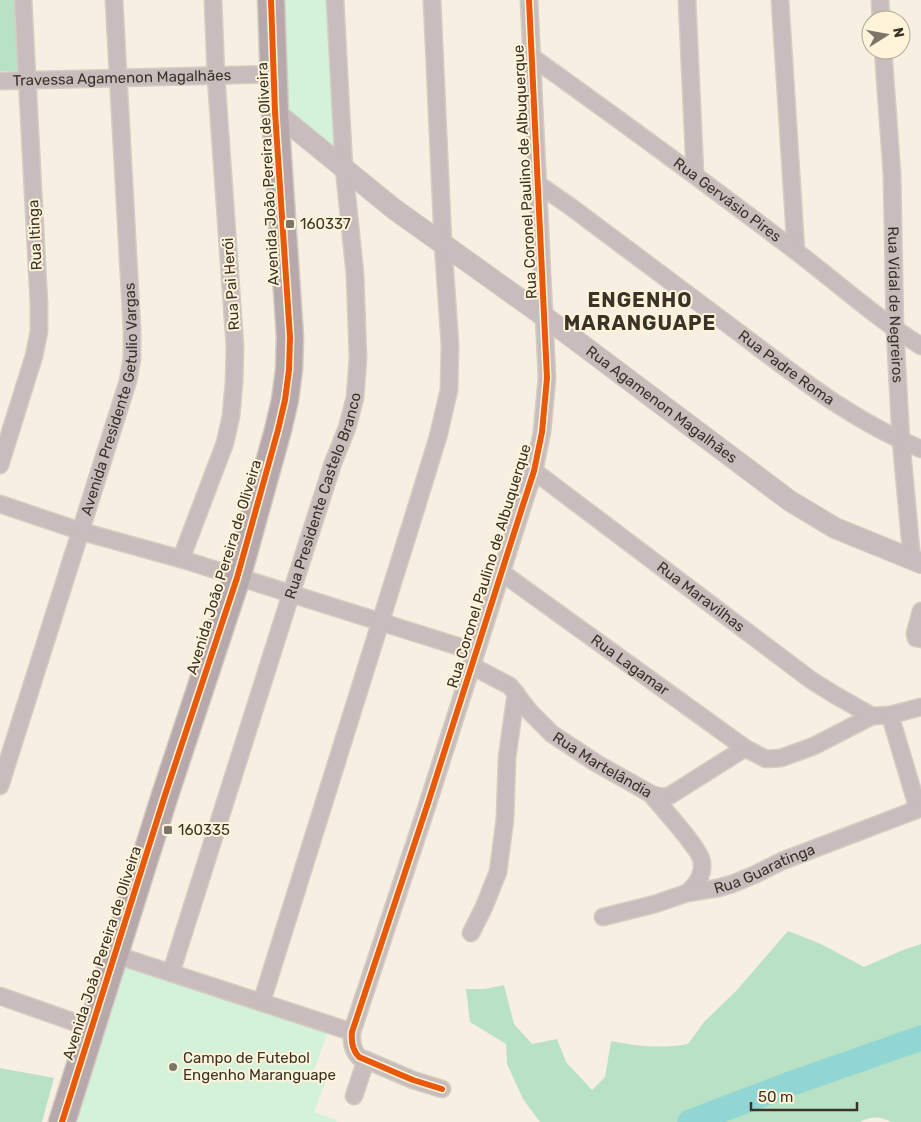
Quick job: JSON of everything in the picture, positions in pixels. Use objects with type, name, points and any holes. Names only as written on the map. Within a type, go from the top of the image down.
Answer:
[{"type":"main road","name":"Avenida João Pereira de Oliveira","points":[[62,1122],[236,578],[285,400],[289,370],[290,337],[275,112],[270,0]]},
{"type":"street","name":"Rua Itinga","points":[[0,465],[27,380],[39,331],[23,0]]},
{"type":"street","name":"Avenida Presidente Getulio Vargas","points":[[0,786],[128,380],[132,358],[114,0]]},
{"type":"street","name":"Rua Pai Herói","points":[[181,559],[225,443],[231,416],[234,383],[235,347],[212,0]]},
{"type":"street","name":"Rua Presidente Castelo Branco","points":[[171,973],[333,463],[347,428],[355,398],[358,358],[355,274],[344,168],[335,0]]},
{"type":"street","points":[[262,1001],[438,437],[449,390],[450,345],[443,243],[432,0]]},
{"type":"street","name":"Rua Coronel Paulino de Albuquerque","points":[[352,1032],[534,471],[542,432],[547,378],[529,0]]},
{"type":"street","points":[[687,0],[695,174]]},
{"type":"street","points":[[780,0],[796,251]]},
{"type":"street","name":"Rua Gervásio Pires","points":[[532,57],[695,174],[895,330],[921,346]]},
{"type":"street","name":"Rua Vidal de Negreiros","points":[[884,60],[892,174],[895,330],[901,441],[916,561]]},
{"type":"street","name":"Travessa Agamenon Magalhães","points":[[0,81],[274,74]]},
{"type":"street","name":"Rua Agamenon Magalhães","points":[[275,112],[394,209],[545,317],[790,501],[835,528],[916,561]]},
{"type":"street","name":"Rua Padre Roma","points":[[538,184],[795,375],[854,416],[901,441],[921,449]]},
{"type":"street","name":"Rua Maravilhas","points":[[534,471],[811,680],[872,716]]},
{"type":"street","name":"Rua Martelândia","points":[[0,504],[80,531],[181,559],[236,578],[380,621],[474,659],[516,693],[530,712],[552,734],[596,764],[651,794],[661,797],[669,796],[752,752]]},
{"type":"street","name":"Rua Lagamar","points":[[501,572],[752,752]]},
{"type":"street","points":[[921,611],[915,634],[916,638],[921,639]]},
{"type":"street","points":[[471,933],[498,872],[505,820],[507,758],[516,693]]},
{"type":"street","points":[[752,752],[772,759],[792,755],[872,716],[890,715],[921,707]]},
{"type":"street","points":[[890,715],[919,809]]},
{"type":"street","points":[[651,794],[701,856],[702,873],[697,884],[687,893]]},
{"type":"street","name":"Rua Guaratinga","points":[[603,917],[655,904],[687,893],[732,884],[782,861],[919,809]]},
{"type":"street","points":[[116,955],[262,1001],[352,1032],[354,1052],[359,1057],[413,1080],[442,1089]]},
{"type":"street","points":[[0,996],[91,1028]]},
{"type":"street","points":[[354,1096],[366,1060]]},
{"type":"green space","points":[[0,0],[14,0],[18,71],[0,71]]},
{"type":"green space","points":[[271,0],[333,0],[340,160],[275,112]]},
{"type":"green space","points":[[788,931],[821,944],[864,967],[921,944],[921,1122],[891,1122],[876,1118],[860,1122],[540,1122],[523,1099],[507,1064],[506,1044],[470,1022],[466,989],[484,989],[504,985],[514,1024],[532,1044],[557,1039],[566,1062],[592,1090],[605,1077],[611,1041],[649,1046],[688,1044],[704,1022],[736,991]]},
{"type":"green space","points":[[126,965],[328,1031],[313,1073],[327,1078],[314,1112],[337,1120],[336,1122],[77,1122]]},
{"type":"green space","points":[[0,1068],[54,1078],[42,1122],[0,1122]]},
{"type":"waterway","points":[[690,1122],[790,1084],[921,1038]]},
{"type":"cycle path","points":[[62,1122],[165,795],[237,578],[285,400],[289,370],[290,337],[275,112],[271,0]]},
{"type":"cycle path","points":[[442,1089],[413,1080],[359,1057],[352,1046],[352,1032],[428,803],[534,471],[542,432],[547,378],[529,0]]},
{"type":"place","name":"160337","points":[[290,224]]},
{"type":"place","name":"160335","points":[[168,830]]},
{"type":"place","name":"Campo de Futebol Engenho Maranguape","points":[[173,1067]]},
{"type":"district","name":"ENGENHO MARANGUAPE","points":[[640,312]]}]
